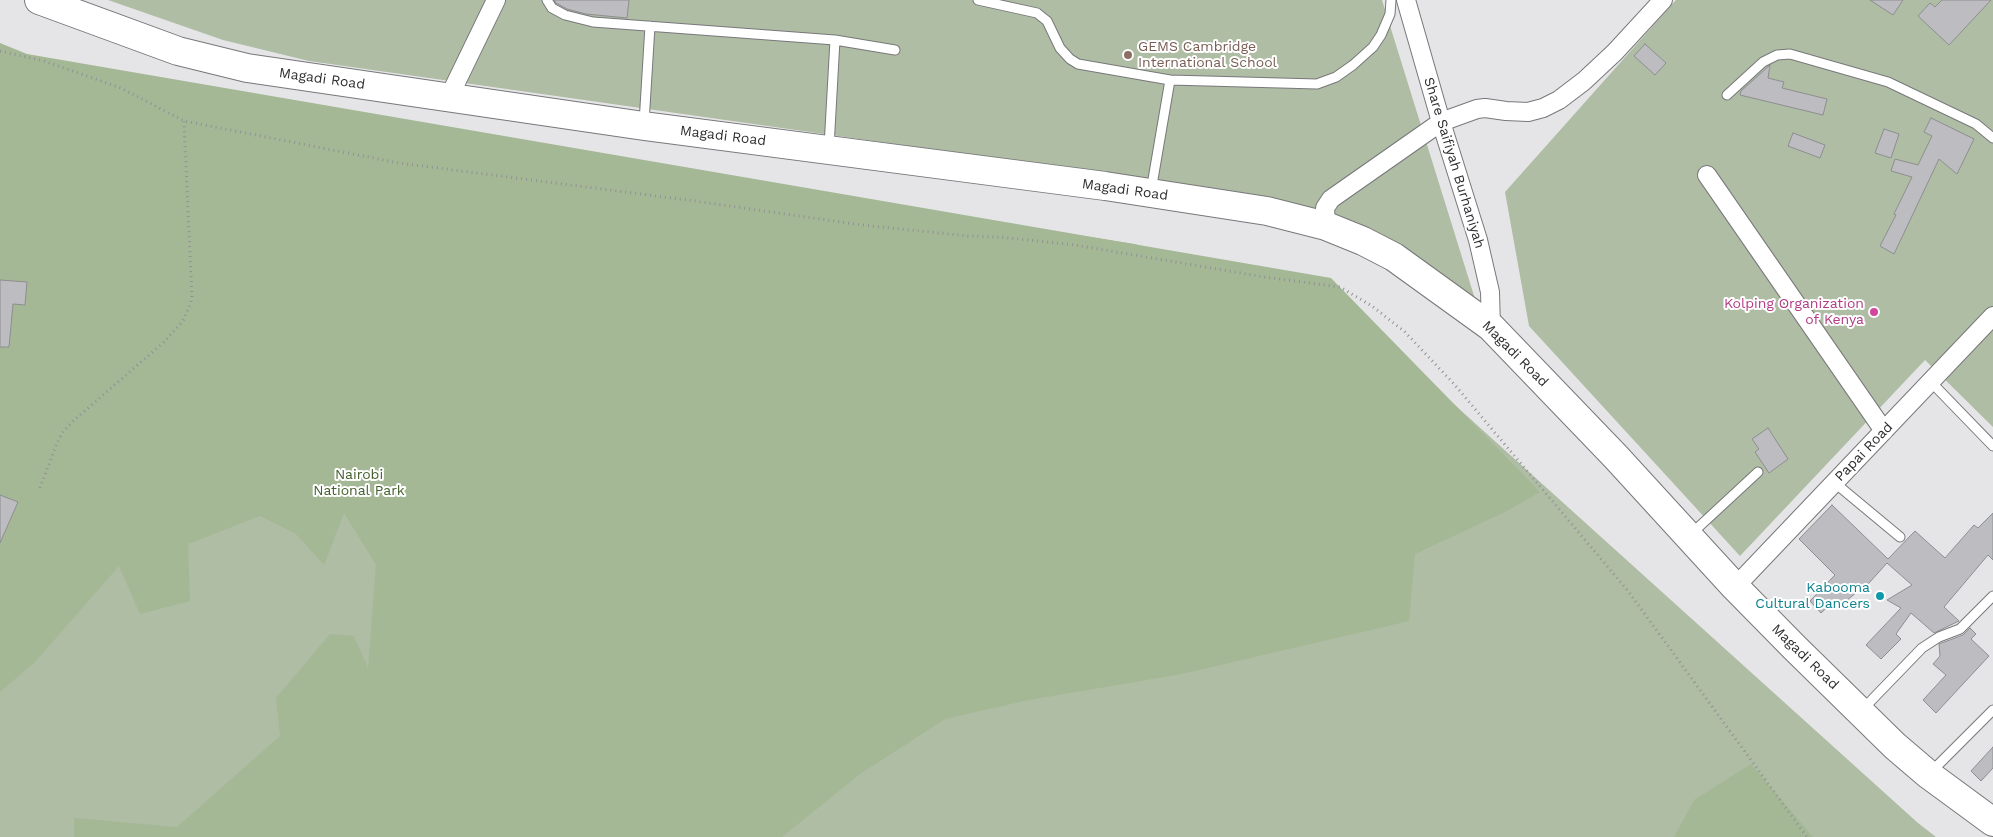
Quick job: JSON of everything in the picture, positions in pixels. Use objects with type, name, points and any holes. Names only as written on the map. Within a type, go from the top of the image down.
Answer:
[{"type":"highway","name":"Magadi Road","points":[[39,0],[178,51],[247,68],[644,126],[1151,193],[1267,211],[1326,226],[1363,241],[1394,256],[1491,327],[1616,457],[1735,587],[1795,648],[1895,746],[1929,775],[1993,822]]},
{"type":"street","points":[[449,97],[496,0]]},
{"type":"street","name":"Share Saifiyah Burhaniyah","points":[[1406,0],[1487,273],[1490,292],[1491,327]]},
{"type":"street","points":[[1326,226],[1325,208],[1331,199],[1441,122],[1477,109],[1528,112],[1543,108],[1559,100],[1590,75],[1663,0]]},
{"type":"street","points":[[1707,175],[1884,431]]},
{"type":"street","name":"Papai Road","points":[[1735,587],[1993,316]]},
{"type":"lane","points":[[547,0],[552,8],[565,15],[593,22],[835,40],[894,50]]},
{"type":"lane","points":[[978,0],[1037,13],[1047,22],[1060,48],[1070,59],[1078,64],[1170,80],[1317,84],[1336,77],[1354,66],[1373,47],[1381,35],[1390,14],[1391,0]]},
{"type":"lane","points":[[644,126],[650,26]]},
{"type":"lane","points":[[829,150],[835,40]]},
{"type":"lane","points":[[1727,94],[1763,62],[1776,55],[1790,54],[1888,82],[1976,124],[1993,138]]},
{"type":"lane","points":[[1151,193],[1170,80]]},
{"type":"lane","points":[[1931,382],[1993,446]]},
{"type":"lane","points":[[1688,536],[1758,472]]},
{"type":"lane","points":[[1835,483],[1900,537]]},
{"type":"lane","points":[[1861,711],[1922,648],[1960,629],[1993,596]]},
{"type":"lane","points":[[1929,775],[1993,710]]},
{"type":"path","points":[[0,51],[44,62],[121,88],[184,121],[399,163],[695,201],[862,225],[1074,245],[1264,277],[1340,287],[1372,306],[1399,327],[1454,384],[1628,591],[1807,837]]},
{"type":"path","points":[[40,488],[57,443],[72,422],[164,342],[183,321],[189,307],[192,298],[184,121]]},
{"type":"green space","points":[[108,0],[1382,0],[1475,299],[1367,228],[1057,167],[309,61],[223,40]]},
{"type":"green space","points":[[1676,0],[1993,0],[1993,427],[1925,360],[1740,556],[1529,326],[1505,192]]},
{"type":"green space","name":"Nairobi National Park","points":[[0,43],[27,54],[1331,278],[1540,492],[1505,512],[1415,554],[1409,621],[1182,674],[1029,700],[945,719],[860,774],[782,837],[74,837],[74,818],[177,827],[280,736],[276,698],[330,634],[354,636],[368,668],[376,565],[344,513],[324,565],[296,534],[260,516],[188,544],[190,601],[140,614],[119,566],[35,662],[0,692]]},
{"type":"green space","name":"Nairobi National Park","points":[[0,61],[30,73],[1135,244],[1325,303],[1395,351],[1918,823],[1936,837],[0,837]]},
{"type":"green space","points":[[1751,764],[1813,837],[1674,837],[1694,800]]},
{"type":"building","points":[[554,0],[629,0],[627,18],[586,14],[567,9]]},
{"type":"building","points":[[1870,0],[1903,0],[1893,15]]},
{"type":"building","points":[[1942,0],[1991,0],[1949,45],[1918,16],[1930,3],[1935,7]]},
{"type":"building","points":[[1645,44],[1666,63],[1655,75],[1634,56]]},
{"type":"building","points":[[1770,65],[1768,78],[1784,82],[1782,88],[1827,99],[1823,115],[1740,95],[1741,91]]},
{"type":"building","points":[[1931,118],[1974,139],[1957,174],[1939,159],[1894,254],[1880,246],[1912,177],[1891,171],[1895,159],[1918,165],[1932,136],[1924,132]]},
{"type":"building","points":[[1884,129],[1899,134],[1891,158],[1875,153]]},
{"type":"building","points":[[1793,133],[1825,145],[1820,158],[1788,146]]},
{"type":"building","points":[[0,280],[27,282],[25,305],[13,304],[9,347],[0,347]]},
{"type":"building","points":[[1768,428],[1788,459],[1769,473],[1755,452],[1759,449],[1752,439]]},
{"type":"building","points":[[0,495],[18,502],[0,543]]},
{"type":"building","points":[[1832,505],[1888,559],[1915,531],[1945,558],[1974,525],[1978,528],[1993,513],[1993,560],[1988,555],[1944,607],[1959,621],[1934,633],[1911,613],[1896,634],[1901,639],[1881,659],[1866,645],[1901,608],[1887,600],[1912,585],[1887,563],[1860,593],[1858,591],[1838,608],[1833,602],[1821,613],[1810,601],[1835,575],[1799,539]]},
{"type":"building","points":[[1970,628],[1976,634],[1971,639],[1989,656],[1936,713],[1923,700],[1946,675],[1933,664],[1940,656],[1939,644],[1963,635]]},
{"type":"building","points":[[1993,747],[1993,768],[1981,781],[1971,771]]},
{"type":"place","name":"GEMS Cambridge International School","points":[[1128,55]]},
{"type":"place","name":"Kolping Organization of Kenya","points":[[1874,312]]},
{"type":"place","name":"Kabooma Cultural Dancers","points":[[1880,596]]}]
